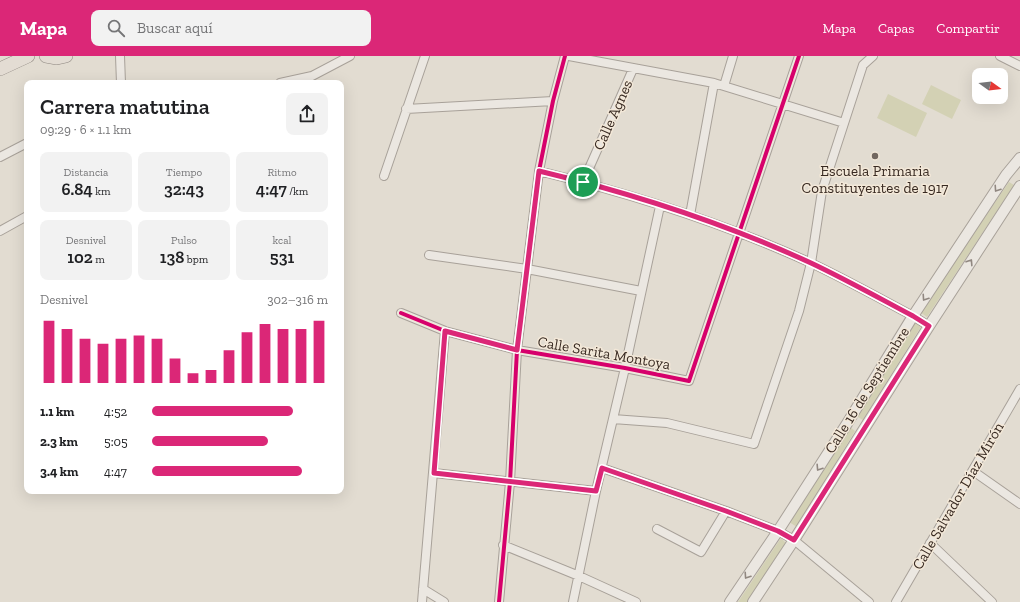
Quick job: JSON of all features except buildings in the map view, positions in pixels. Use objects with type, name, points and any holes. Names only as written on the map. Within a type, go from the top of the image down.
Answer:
[{"type":"main road","points":[[0,68],[28,56]]},
{"type":"main road","points":[[46,56],[57,58],[66,56]]},
{"type":"street","points":[[120,56],[121,80]]},
{"type":"street","points":[[294,80],[312,76],[350,56]]},
{"type":"street","points":[[384,176],[425,56]]},
{"type":"street","points":[[499,602],[503,545],[510,482],[517,350],[539,171],[553,102],[565,56]]},
{"type":"street","points":[[569,56],[714,83],[844,123]]},
{"type":"street","points":[[724,86],[733,56]]},
{"type":"street","points":[[739,234],[799,56]]},
{"type":"street","points":[[613,419],[667,424],[754,444],[799,311],[811,263],[822,191],[863,65],[873,56]]},
{"type":"street","points":[[1000,56],[1020,66]]},
{"type":"street","name":"Calle Agnes","points":[[583,182],[633,69]]},
{"type":"street","points":[[690,215],[714,83]]},
{"type":"street","points":[[406,109],[553,102]]},
{"type":"street","points":[[0,157],[24,145]]},
{"type":"street","name":"Calle 16 de Septiembre","points":[[730,602],[778,531],[848,422],[913,316],[1006,175],[1020,158]]},
{"type":"street","points":[[539,171],[583,182],[690,215],[739,234],[811,263],[913,316],[929,326]]},
{"type":"street","points":[[1006,175],[1020,184]]},
{"type":"street","name":"Calle 16 de Septiembre","points":[[753,602],[863,433],[929,326],[1020,184]]},
{"type":"street","points":[[573,602],[596,491],[626,368],[660,206]]},
{"type":"street","points":[[0,231],[24,218]]},
{"type":"street","name":"Calle Sarita Montoya","points":[[400,313],[445,331],[517,350],[626,368],[689,381],[739,234]]},
{"type":"street","points":[[429,255],[527,269],[641,291]]},
{"type":"street","points":[[422,602],[445,331]]},
{"type":"street","name":"Calle Salvador Díaz Mirón","points":[[896,602],[1020,389]]},
{"type":"street","points":[[848,422],[863,433]]},
{"type":"street","points":[[602,468],[726,511],[778,531],[794,540],[869,602]]},
{"type":"street","points":[[973,471],[1020,504]]},
{"type":"street","points":[[434,473],[596,491]]},
{"type":"street","points":[[657,529],[701,552],[726,511]]},
{"type":"street","points":[[930,543],[992,602]]},
{"type":"street","points":[[503,545],[636,602]]},
{"type":"street","points":[[423,589],[444,602]]},
{"type":"shaded area","points":[[931,85],[961,100],[952,119],[922,104]]},
{"type":"shaded area","points":[[888,94],[927,113],[916,137],[877,118]]},
{"type":"shaded area","points":[[1009,182],[1014,185],[927,317],[920,312]]},
{"type":"shaded area","points":[[915,322],[922,325],[863,420],[856,416]]},
{"type":"shaded area","points":[[850,427],[855,431],[797,527],[789,522]]},
{"type":"shaded area","points":[[781,538],[786,543],[747,602],[738,602]]},
{"type":"cycle path","points":[[499,602],[510,482],[517,350],[539,171],[553,101],[565,56]]},
{"type":"cycle path","points":[[401,313],[445,331],[517,350],[625,368],[689,381],[799,56]]},
{"type":"place","name":"Escuela Primaria Constituyentes de 1917","points":[[875,156]]},
{"type":"route","points":[[539,171],[583,182],[690,215],[811,263],[913,316],[929,326],[863,433],[794,540],[778,531],[726,511],[602,468],[596,491],[434,473],[445,331],[517,350],[539,171]]}]
